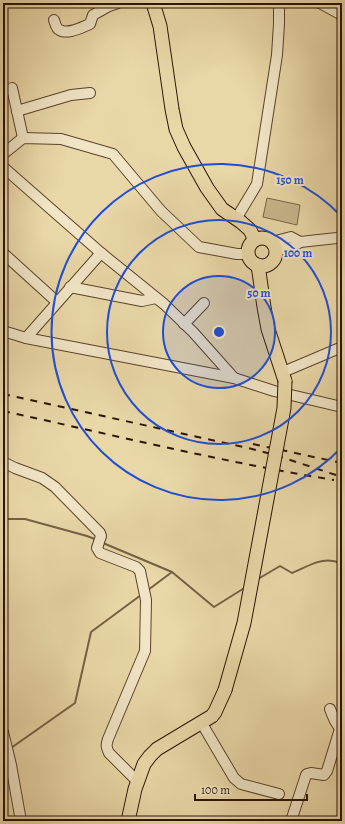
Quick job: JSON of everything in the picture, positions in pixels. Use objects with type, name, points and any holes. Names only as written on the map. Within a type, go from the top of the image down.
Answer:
[{"type":"main road","points":[[153,3],[160,26],[176,129],[184,147],[207,188],[222,209],[242,222],[250,230],[255,240]]},
{"type":"main road","points":[[266,238],[274,246],[275,258],[270,264],[258,265],[252,261],[248,254],[252,242],[266,238]]},
{"type":"main road","points":[[128,821],[134,778],[144,764],[154,752],[212,716],[215,712],[225,690],[244,623],[284,408],[284,376],[268,329],[258,265]]},
{"type":"main road","points":[[119,821],[142,754],[152,744],[204,712],[217,708]]},
{"type":"street","points":[[54,20],[58,29],[65,32],[75,30],[90,24],[93,15],[118,3]]},
{"type":"street","points":[[236,218],[257,184],[277,55],[279,3]]},
{"type":"street","points":[[320,3],[342,15]]},
{"type":"street","points":[[12,88],[23,138]]},
{"type":"street","points":[[18,111],[71,95],[90,93]]},
{"type":"street","points":[[3,154],[23,138],[62,139],[113,154],[161,211],[199,247],[237,254],[248,254]]},
{"type":"street","points":[[3,167],[101,253],[164,304],[193,332],[234,378]]},
{"type":"street","points":[[274,246],[291,248],[300,242],[340,240]]},
{"type":"street","points":[[3,253],[57,302]]},
{"type":"street","points":[[26,338],[101,253]]},
{"type":"street","points":[[70,287],[142,301],[156,298]]},
{"type":"street","points":[[184,324],[204,304]]},
{"type":"street","points":[[3,331],[26,338],[234,378],[274,391],[342,407]]},
{"type":"street","points":[[284,376],[342,347]]},
{"type":"street","points":[[3,462],[42,478],[55,487],[100,533],[101,536],[97,548],[100,553],[136,567],[140,571],[146,600],[145,651],[106,744],[106,748],[110,753],[134,778]]},
{"type":"street","points":[[291,821],[306,775],[309,773],[326,775],[341,729],[336,723],[330,709]]},
{"type":"street","points":[[201,722],[234,778],[238,782],[279,794]]},
{"type":"street","points":[[3,732],[11,765],[21,821]]},
{"type":"shaded area","points":[[267,198],[300,205],[297,225],[263,217]]},
{"type":"waterway","points":[[3,519],[25,519],[97,540]]},
{"type":"waterway","points":[[103,543],[172,572]]},
{"type":"waterway","points":[[258,579],[280,566],[292,573],[312,564],[328,560],[338,562],[342,565]]},
{"type":"waterway","points":[[148,590],[172,572],[214,607],[246,587]]},
{"type":"waterway","points":[[11,748],[75,703],[91,632],[141,595]]},
{"type":"railway","points":[[3,394],[248,448],[275,455],[342,477]]},
{"type":"railway","points":[[3,411],[209,457],[334,480]]},
{"type":"railway","points":[[253,444],[342,463]]}]
